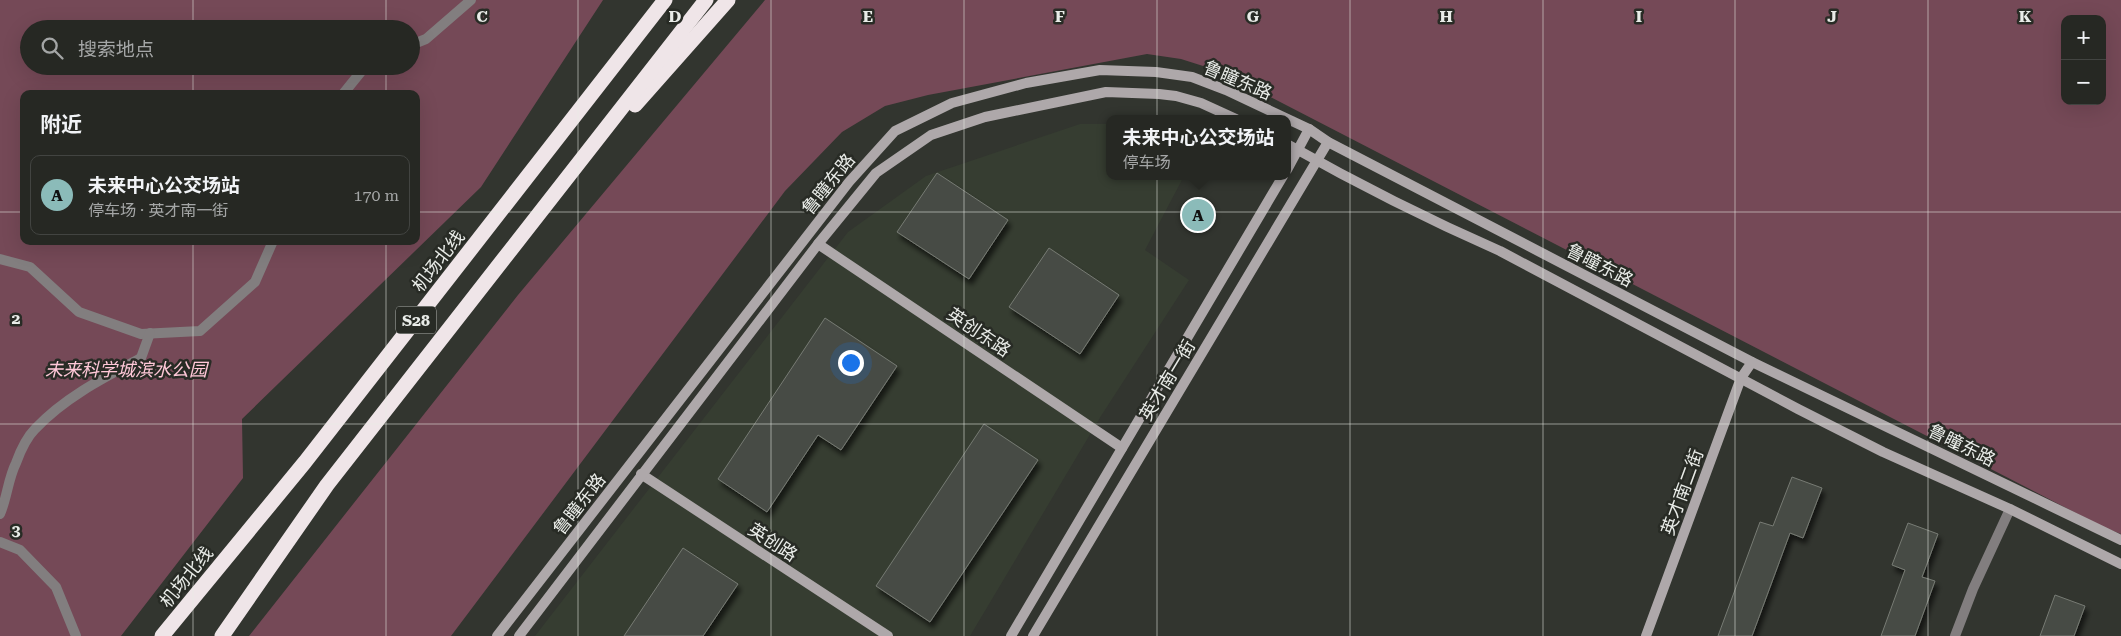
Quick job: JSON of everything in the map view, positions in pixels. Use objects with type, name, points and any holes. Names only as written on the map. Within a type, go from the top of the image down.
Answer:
[{"type":"highway","name":"机场北线","points":[[162,636],[305,462],[665,0]]},
{"type":"highway","name":"S28","points":[[222,636],[327,485],[706,0]]},
{"type":"highway","points":[[543,207],[728,0]]},
{"type":"main road","name":"鲁瞳东路","points":[[497,636],[849,182],[894,131],[952,103],[1026,83],[1100,70],[1156,72],[1192,77],[1226,90],[1279,115]]},
{"type":"main road","name":"鲁瞳东路","points":[[519,636],[818,244],[876,173],[931,135],[985,117],[1106,92],[1176,96],[1202,104],[1227,115]]},
{"type":"main road","name":"鲁瞳东路","points":[[1291,121],[1309,129],[1328,142],[1752,362],[2121,540]]},
{"type":"main road","points":[[1291,163],[1309,129]]},
{"type":"main road","name":"英才南一街","points":[[1034,636],[1328,142]]},
{"type":"main road","name":"鲁瞳东路","points":[[1291,146],[1316,161],[1451,229],[1500,251],[1883,452],[2010,509],[2121,564]]},
{"type":"main road","name":"英才南一街","points":[[1011,636],[1281,180]]},
{"type":"main road","name":"英创东路","points":[[818,244],[1122,448]]},
{"type":"main road","name":"英才南二街","points":[[1646,636],[1741,378],[1752,362]]},
{"type":"main road","name":"英创路","points":[[641,474],[888,636]]},
{"type":"street","points":[[420,42],[426,39],[471,0]]},
{"type":"street","points":[[346,90],[358,75]]},
{"type":"street","points":[[0,259],[30,267],[79,312],[141,334],[200,331],[255,282],[271,245]]},
{"type":"street","points":[[0,514],[6,501],[15,464],[33,430],[70,399],[96,382],[141,358],[150,333]]},
{"type":"street","points":[[1955,636],[1973,589],[2010,509]]},
{"type":"street","points":[[0,542],[20,550],[56,586],[76,636]]},
{"type":"shaded area","points":[[1080,124],[1106,124],[1106,180],[1182,180],[1145,250],[1189,280],[1101,416],[970,636],[535,636],[848,232],[926,176]]},
{"type":"green space","name":"未来科学城滨水公园","points":[[0,0],[603,0],[481,187],[242,419],[243,478],[121,636],[0,636]]},
{"type":"green space","points":[[765,0],[2121,0],[2121,534],[2103,527],[1222,72],[1181,59],[1147,54],[928,95],[885,106],[842,132],[785,191],[451,636],[249,636],[518,295]]},
{"type":"building","points":[[937,173],[1008,220],[969,279],[897,232]]},
{"type":"building","points":[[1049,248],[1119,295],[1080,354],[1009,307]]},
{"type":"building","points":[[825,318],[897,366],[841,450],[818,435],[767,512],[718,479]]},
{"type":"building","points":[[984,424],[1038,460],[930,622],[876,586]]},
{"type":"building","points":[[1792,477],[1822,488],[1803,538],[1790,533],[1752,636],[1718,636],[1760,522],[1773,526]]},
{"type":"building","points":[[1908,523],[1938,534],[1922,577],[1935,581],[1915,636],[1881,636],[1905,570],[1892,565]]},
{"type":"building","points":[[683,548],[738,584],[703,636],[624,636]]},
{"type":"building","points":[[2055,595],[2085,606],[2074,636],[2040,636]]},
{"type":"place","name":"未来中心公交场站","points":[[1198,215]]}]
